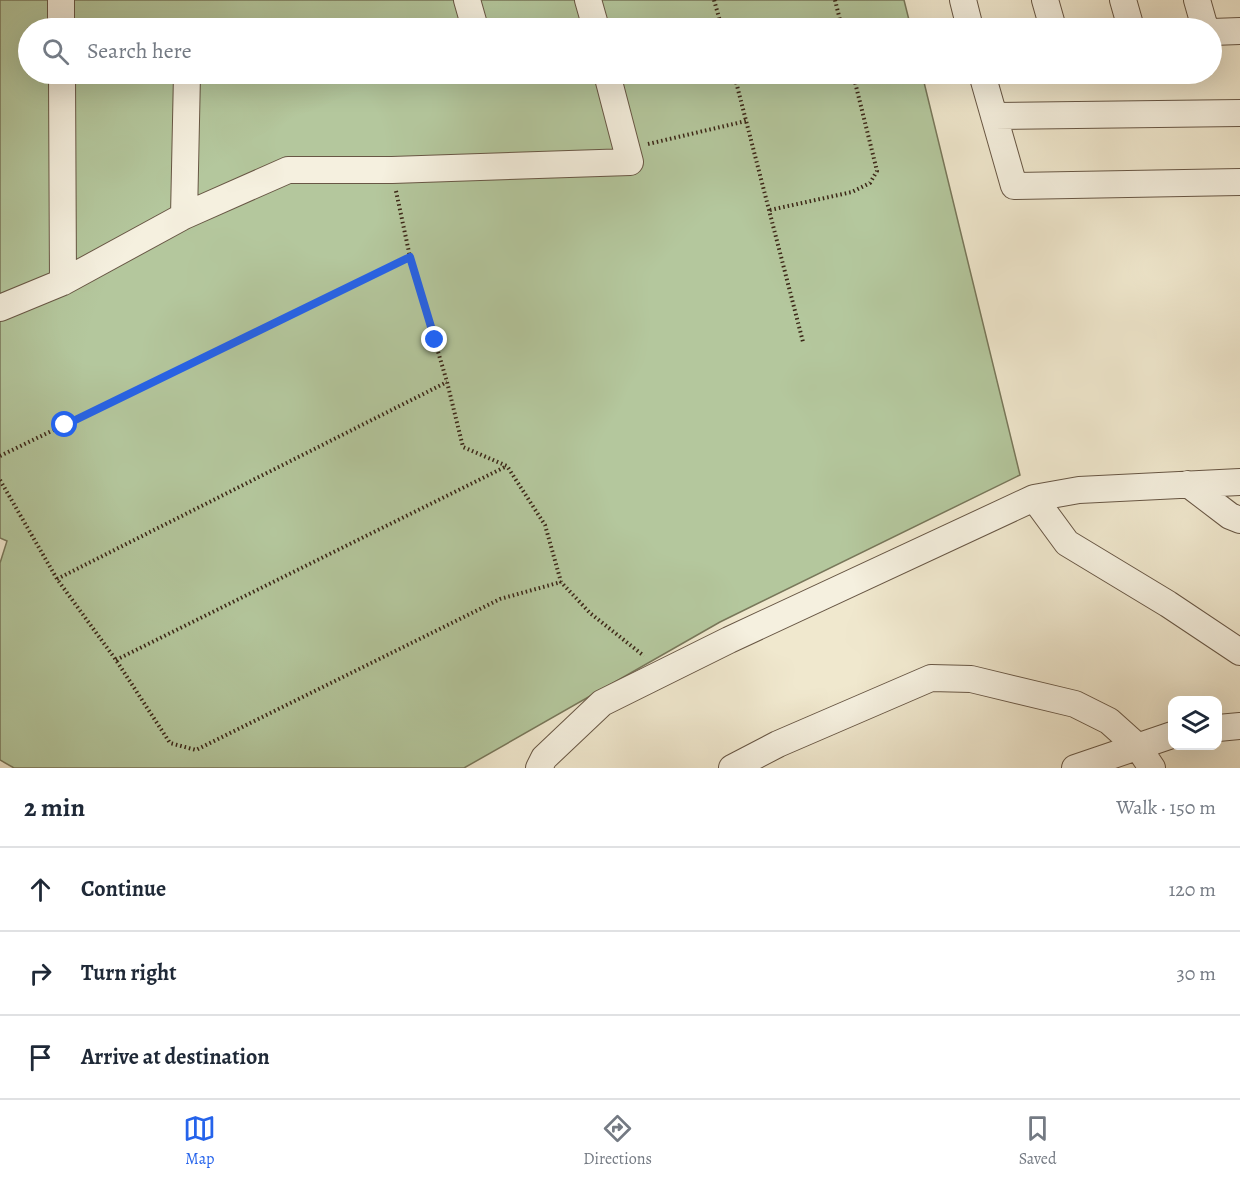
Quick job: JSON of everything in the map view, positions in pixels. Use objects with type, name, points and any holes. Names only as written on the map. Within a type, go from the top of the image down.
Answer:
[{"type":"street","points":[[61,0],[61,18]]},
{"type":"street","points":[[467,0],[473,18]]},
{"type":"street","points":[[588,0],[593,18]]},
{"type":"street","points":[[963,0],[968,18]]},
{"type":"street","points":[[1045,0],[1050,18]]},
{"type":"street","points":[[1123,0],[1128,18]]},
{"type":"street","points":[[1197,0],[1202,18]]},
{"type":"street","points":[[1222,32],[1240,32]]},
{"type":"street","points":[[62,84],[63,282]]},
{"type":"street","points":[[184,216],[187,84]]},
{"type":"street","points":[[0,308],[63,282],[184,216],[288,170],[392,170],[630,162],[610,84]]},
{"type":"street","points":[[985,84],[1014,186],[1240,182]]},
{"type":"street","points":[[994,116],[1240,113]]},
{"type":"street","points":[[539,768],[544,758],[602,703],[1034,498],[1079,490],[1240,482]]},
{"type":"street","points":[[1188,484],[1230,516],[1240,520]]},
{"type":"street","points":[[1034,498],[1067,543],[1168,604],[1240,652]]},
{"type":"street","points":[[732,768],[778,744],[931,678],[971,679],[1075,704],[1109,721],[1138,747],[1152,768]]},
{"type":"street","points":[[1222,728],[1240,726]]},
{"type":"street","points":[[1075,768],[1168,737]]},
{"type":"path","points":[[714,0],[719,18]]},
{"type":"path","points":[[835,0],[840,18]]},
{"type":"path","points":[[737,84],[803,342]]},
{"type":"path","points":[[770,210],[852,192],[870,183],[877,171],[855,84]]},
{"type":"path","points":[[627,149],[746,121]]},
{"type":"path","points":[[392,170],[410,257],[447,382],[463,447],[507,466],[545,525],[561,582],[590,613],[665,673]]},
{"type":"path","points":[[0,456],[410,257]]},
{"type":"path","points":[[57,579],[447,382]]},
{"type":"path","points":[[116,660],[507,466]]},
{"type":"path","points":[[0,480],[57,579],[116,660],[170,743],[196,750],[500,599],[561,582]]},
{"type":"green space","points":[[0,0],[904,0],[908,18],[18,18],[18,84],[924,84],[1020,475],[720,622],[464,768],[14,768],[0,760],[0,563],[7,541],[0,538]]},
{"type":"route","points":[[65,425],[410,257],[435,340]]}]
